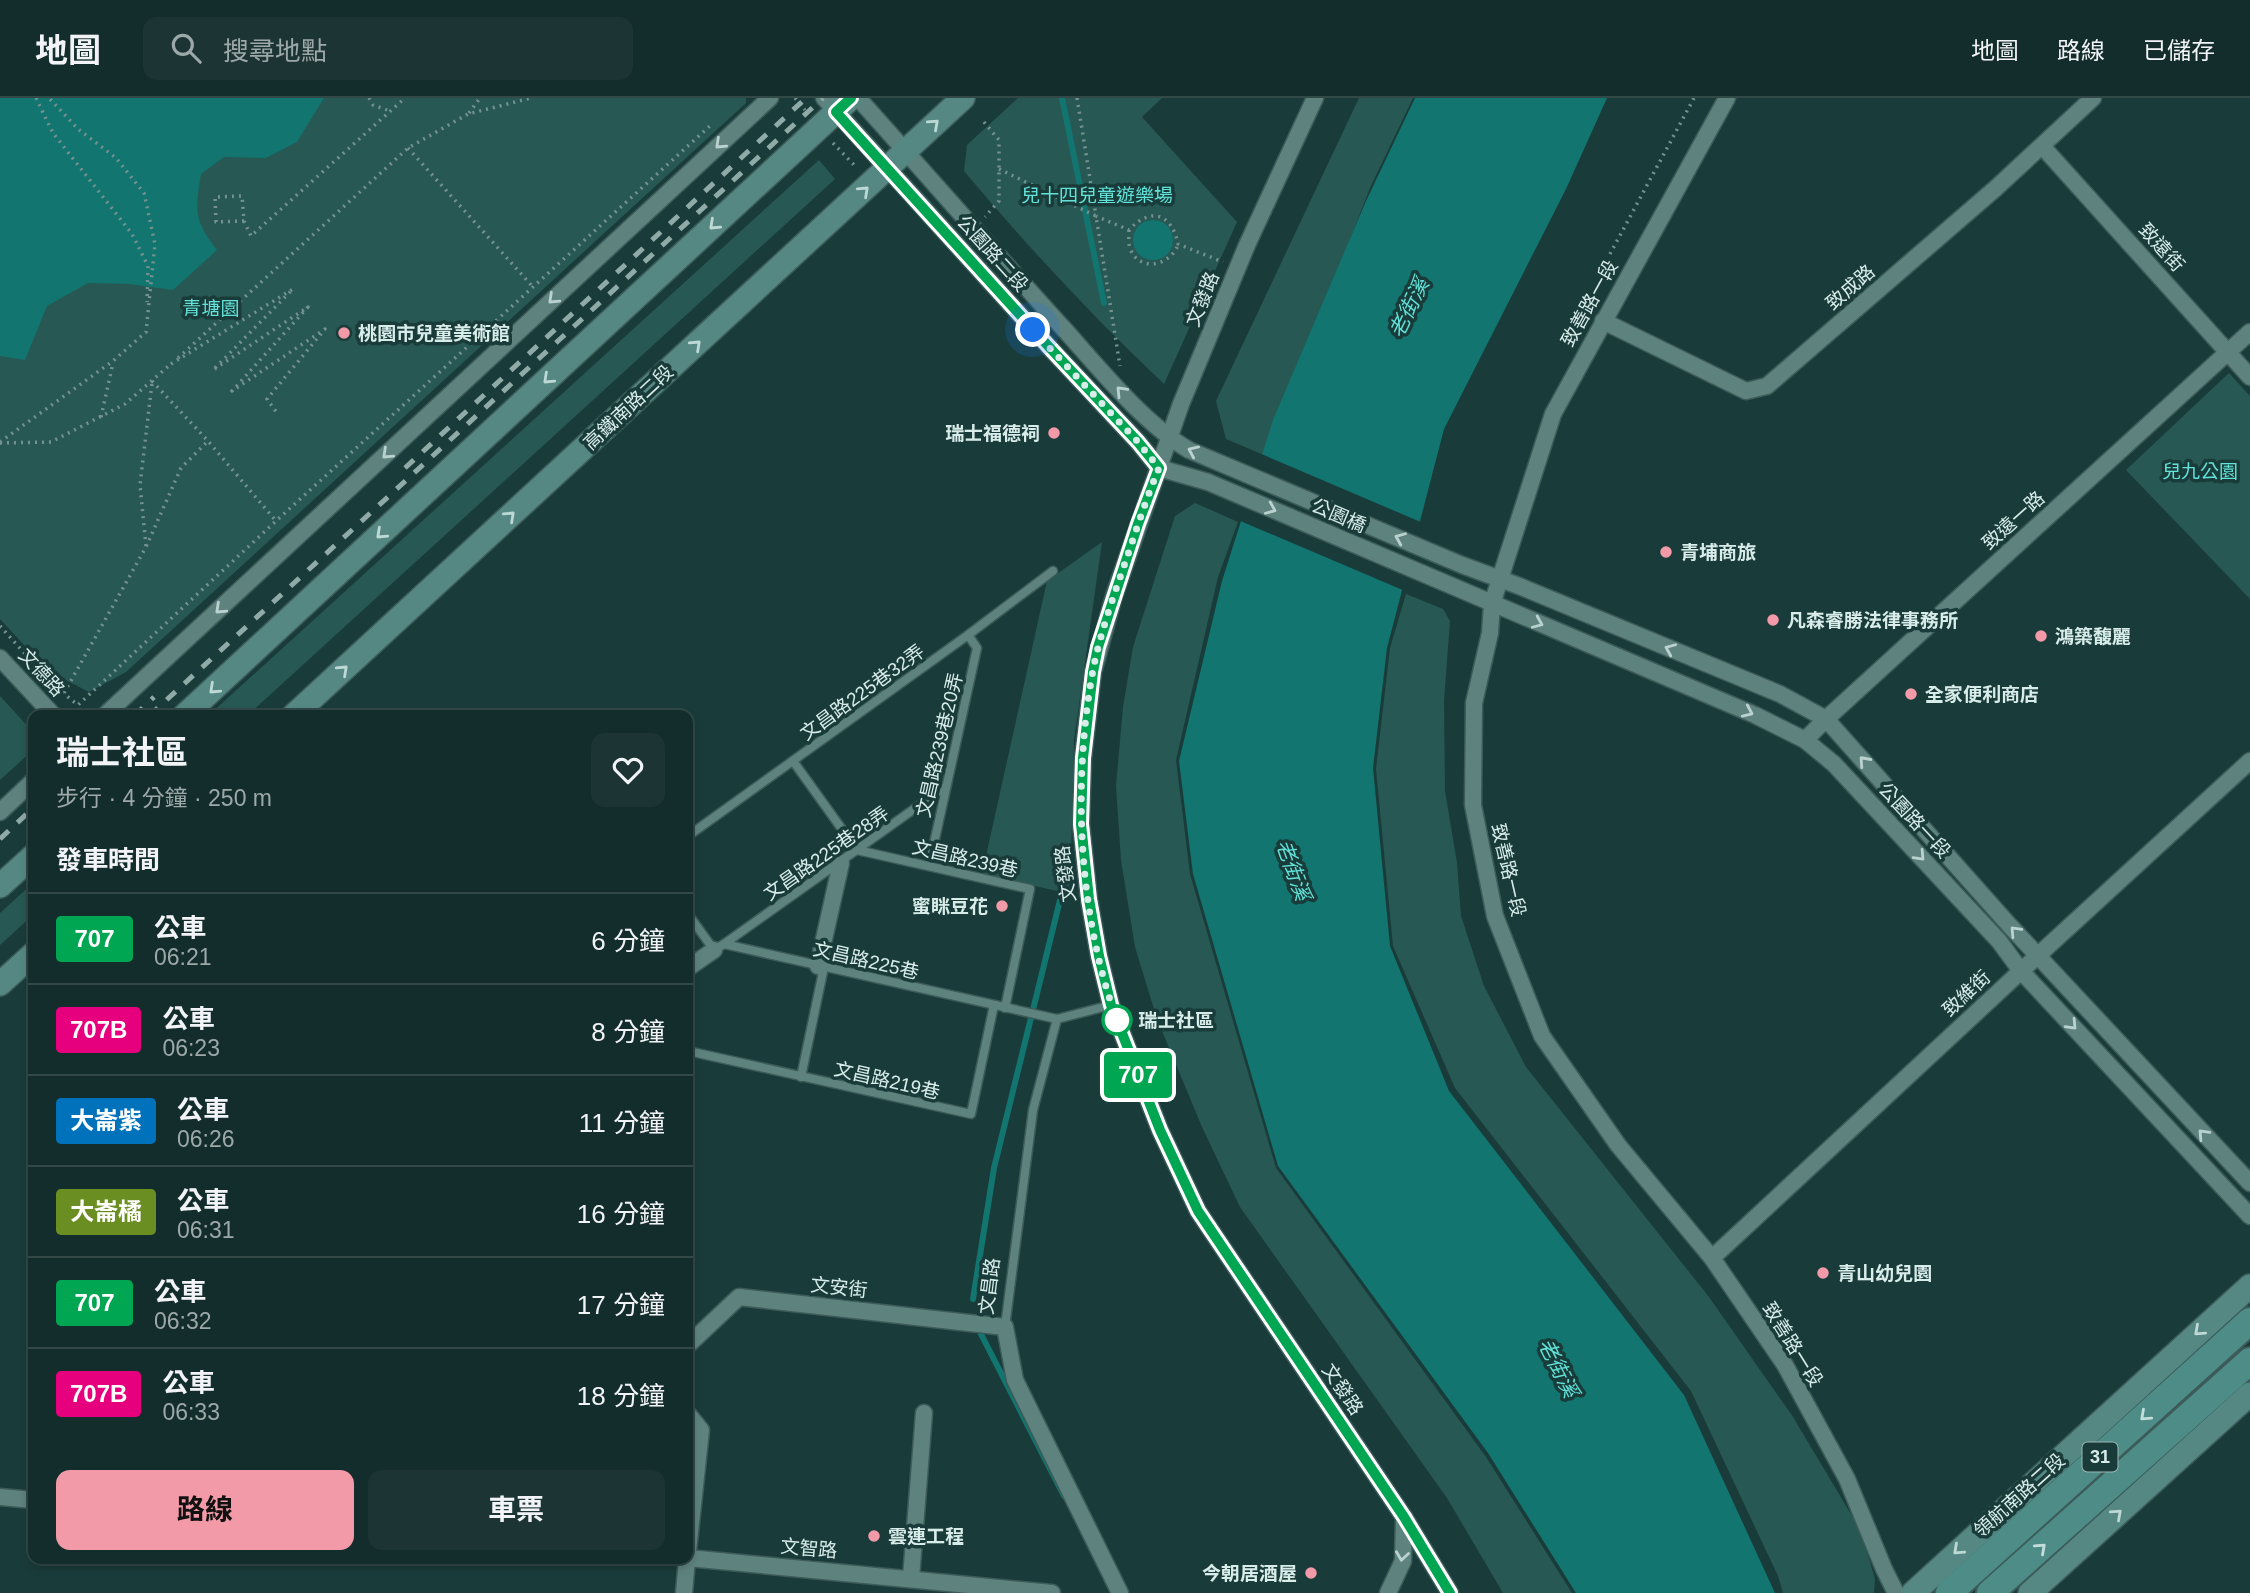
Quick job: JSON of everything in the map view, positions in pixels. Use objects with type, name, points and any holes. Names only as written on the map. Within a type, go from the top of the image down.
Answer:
[{"type":"main road","name":"領航南路二段","points":[[1949,1593],[2250,1321]]},
{"type":"main road","name":"31","points":[[1990,1593],[2250,1361]]},
{"type":"street","points":[[110,710],[770,98]]},
{"type":"street","name":"公園路二段","points":[[858,98],[1093,362],[1170,439]]},
{"type":"street","name":"高鐵南路二段","points":[[300,710],[963,98]]},
{"type":"street","name":"文發路","points":[[1315,98],[1247,245],[1181,404],[1098,647],[1083,758],[1081,824],[1089,899],[1111,1005],[1160,1130],[1198,1211],[1404,1517],[1450,1593]]},
{"type":"street","name":"致善路一段","points":[[1727,98],[1553,414],[1492,604],[1490,633],[1474,703],[1472,805],[1495,916],[1542,1036],[1618,1145],[1712,1258],[1785,1365],[1847,1479],[1896,1593]]},
{"type":"street","name":"致成路","points":[[1603,321],[1746,391],[1767,386],[1996,188],[2093,98]]},
{"type":"street","points":[[190,710],[820,128],[837,103]]},
{"type":"street","name":"公園路二段","points":[[837,103],[887,167],[1159,468]]},
{"type":"street","name":"致遠街","points":[[2042,146],[2250,377]]},
{"type":"street","name":"致遠一路","points":[[1805,740],[2250,332]]},
{"type":"street","name":"公園橋","points":[[1170,439],[1189,450],[1462,565]]},
{"type":"street","name":"公園橋","points":[[1159,468],[1208,482],[1453,587]]},
{"type":"street","name":"公園路一段","points":[[1462,565],[1500,578],[1780,694],[1826,719],[2038,955],[2250,1183]]},
{"type":"street","name":"公園路一段","points":[[1453,587],[1755,715],[1805,740],[1843,774],[1999,941],[2021,971],[2250,1216]]},
{"type":"street","name":"文德路","points":[[0,658],[48,710]]},
{"type":"street","name":"致維街","points":[[1712,1258],[2250,761]]},
{"type":"street","points":[[0,812],[28,786]]},
{"type":"street","points":[[0,886],[28,861]]},
{"type":"street","points":[[821,966],[841,863]]},
{"type":"street","points":[[693,965],[719,947]]},
{"type":"street","points":[[0,984],[28,959]]},
{"type":"street","name":"領航南路二段","points":[[1913,1593],[2250,1286]]},
{"type":"street","name":"文安街","points":[[693,1340],[739,1297],[1005,1327]]},
{"type":"street","name":"文昌路","points":[[1005,1327],[1015,1380],[1120,1593]]},
{"type":"street","points":[[2030,1593],[2250,1394]]},
{"type":"street","points":[[911,1578],[924,1413]]},
{"type":"street","points":[[693,1420],[701,1430],[693,1504]]},
{"type":"street","points":[[0,1497],[28,1500]]},
{"type":"street","points":[[1388,1593],[1403,1561],[1404,1517]]},
{"type":"street","name":"文智路","points":[[693,1560],[1052,1593]]},
{"type":"street","points":[[684,1593],[687,1564]]},
{"type":"lane","name":"文昌路225巷32弄","points":[[693,832],[1053,571]]},
{"type":"lane","name":"文昌路239巷20弄","points":[[929,866],[977,648],[968,635]]},
{"type":"lane","points":[[793,761],[857,850]]},
{"type":"lane","name":"文昌路225巷28弄","points":[[719,947],[945,787]]},
{"type":"lane","name":"文昌路239巷","points":[[857,850],[1030,889],[1005,1008]]},
{"type":"lane","points":[[693,919],[719,947]]},
{"type":"lane","name":"文昌路225巷","points":[[719,947],[821,966],[1058,1019]]},
{"type":"lane","points":[[800,1076],[821,966]]},
{"type":"lane","name":"文昌路219巷","points":[[693,1052],[971,1114],[994,1005]]},
{"type":"lane","points":[[1058,1019],[1111,1005]]},
{"type":"lane","name":"文昌路","points":[[1005,1327],[1033,1110],[1058,1019]]},
{"type":"path","points":[[36,98],[53,132],[132,234],[148,266],[146,332]]},
{"type":"path","points":[[0,443],[113,361],[146,332],[155,244],[144,193],[116,158],[78,130],[49,98]]},
{"type":"path","points":[[369,98],[373,104],[391,111]]},
{"type":"path","points":[[244,221],[216,222],[215,197],[242,196],[244,221],[251,236],[405,98]]},
{"type":"path","points":[[468,114],[480,98]]},
{"type":"path","points":[[0,443],[51,442],[125,404],[408,148],[468,114],[531,98]]},
{"type":"path","points":[[795,98],[872,184]]},
{"type":"path","points":[[1077,98],[1121,370]]},
{"type":"path","points":[[1610,254],[1694,98]]},
{"type":"path","points":[[0,626],[54,686],[78,705],[721,116]]},
{"type":"path","points":[[981,221],[999,201],[999,140],[984,122]]},
{"type":"path","points":[[408,148],[533,287]]},
{"type":"path","points":[[999,169],[1129,230]]},
{"type":"path","points":[[1154,216],[1168,221],[1175,229],[1178,244],[1174,255],[1164,262],[1151,264],[1136,258],[1130,248],[1129,230],[1143,217],[1154,216]]},
{"type":"path","points":[[1178,244],[1225,262]]},
{"type":"path","points":[[171,364],[293,289],[213,370],[308,307],[232,391],[324,329],[267,399],[277,413]]},
{"type":"path","points":[[101,417],[113,361]]},
{"type":"path","points":[[152,381],[208,441],[276,521]]},
{"type":"path","points":[[146,547],[140,485],[152,381]]},
{"type":"path","points":[[64,693],[146,547],[181,468],[208,441]]},
{"type":"green space","name":"青塘園","points":[[0,98],[746,98],[746,103],[126,672],[89,692],[48,671],[0,619]]},
{"type":"green space","name":"兒十四兒童遊樂場","points":[[1018,98],[1162,98],[1142,117],[1237,222],[1164,384],[1061,280],[964,171],[967,145]]},
{"type":"green space","points":[[1359,98],[1413,98],[1370,188],[1266,456],[1226,439],[1216,401]]},
{"type":"green space","points":[[819,160],[835,179],[254,710],[215,710]]},
{"type":"green space","name":"兒九公園","points":[[2229,373],[2250,396],[2250,599],[2126,470]]},
{"type":"green space","points":[[1195,503],[1238,522],[1218,577],[1176,760],[1190,874],[1276,1168],[1486,1457],[1572,1593],[1503,1593],[1447,1498],[1240,1207],[1202,1127],[1157,1019],[1135,947],[1121,860],[1116,786],[1123,707],[1133,647],[1175,516]]},
{"type":"green space","points":[[1102,542],[1074,740],[1070,894],[982,874],[1047,581]]},
{"type":"green space","points":[[1406,594],[1443,609],[1450,621],[1444,701],[1445,791],[1457,863],[1461,916],[1484,986],[1526,1067],[1709,1297],[1793,1417],[1861,1531],[1875,1579],[1874,1593],[1783,1593],[1778,1576],[1691,1391],[1455,1088],[1393,946],[1376,769],[1390,648]]},
{"type":"green space","points":[[0,696],[28,727],[28,755],[0,780]]},
{"type":"green space","points":[[28,888],[28,920],[0,945],[0,913]]},
{"type":"water","points":[[0,98],[324,98],[297,142],[266,158],[224,157],[201,174],[198,215],[204,231],[217,250],[173,290],[129,284],[88,283],[47,306],[25,360],[0,356]]},
{"type":"water","name":"老街溪","points":[[1415,98],[1607,98],[1566,189],[1444,429],[1387,648],[1373,768],[1390,946],[1449,1091],[1684,1395],[1775,1593],[1576,1593],[1488,1453],[1278,1166],[1193,874],[1179,761],[1222,581],[1273,420],[1366,201]]},
{"type":"water","points":[[1153,220],[1167,226],[1173,240],[1167,254],[1153,260],[1139,254],[1133,240],[1139,226]]},
{"type":"pier","points":[[1259,453],[1423,523],[1405,591],[1238,520]]},
{"type":"waterway","points":[[1062,98],[1104,303]]},
{"type":"waterway","points":[[973,1299],[994,1168],[1061,896]]},
{"type":"waterway","points":[[981,1334],[1064,1496]]},
{"type":"railway","points":[[405,468],[806,98]]},
{"type":"railway","points":[[156,710],[823,98]]},
{"type":"railway","points":[[140,710],[154,697]]},
{"type":"railway","points":[[0,839],[28,813]]},
{"type":"bus line","name":"707","points":[[851,98],[836,112],[1159,468],[1098,647],[1083,758],[1081,824],[1089,899],[1111,1005],[1160,1130],[1198,1211],[1404,1517],[1450,1593]]},
{"type":"place","name":"桃園市兒童美術館","points":[[344,333]]},
{"type":"place","name":"瑞士福德祠","points":[[1054,433]]},
{"type":"place","name":"青埔商旅","points":[[1666,552]]},
{"type":"place","name":"凡森睿勝法律事務所","points":[[1773,620]]},
{"type":"place","name":"鴻築馥麗","points":[[2041,636]]},
{"type":"place","name":"全家便利商店","points":[[1911,694]]},
{"type":"place","name":"蜜眯豆花","points":[[1002,906]]},
{"type":"place","name":"瑞士社區","points":[[1117,1020]]},
{"type":"place","name":"青山幼兒園","points":[[1823,1273]]},
{"type":"place","name":"雲連工程","points":[[874,1536]]},
{"type":"place","name":"今朝居酒屋","points":[[1311,1573]]},
{"type":"route","points":[[1033,330],[1159,468],[1098,647],[1083,758],[1081,824],[1089,899],[1099,956],[1111,1005],[1120,1028],[1117,1020]]}]
